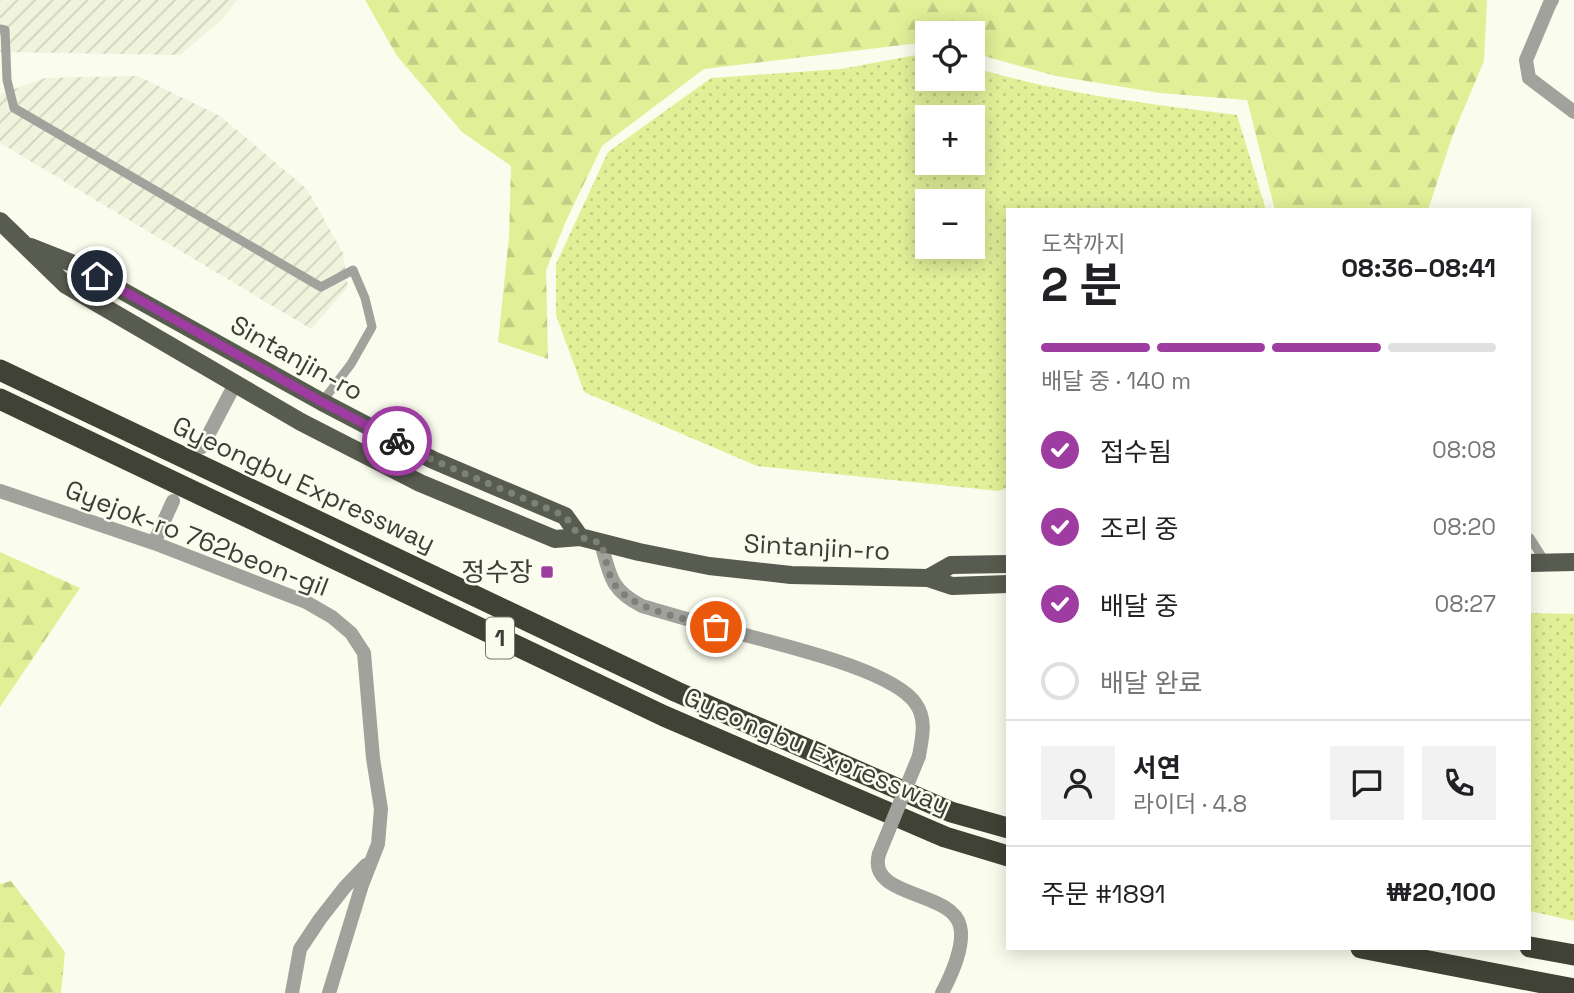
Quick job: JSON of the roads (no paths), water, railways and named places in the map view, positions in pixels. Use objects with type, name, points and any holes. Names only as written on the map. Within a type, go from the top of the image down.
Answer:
[{"type":"highway","name":"Gyeongbu Expressway","points":[[0,370],[677,692],[951,812],[1006,827]]},
{"type":"highway","name":"Gyeongbu Expressway","points":[[0,399],[664,716],[945,837],[1006,855]]},
{"type":"highway","points":[[1531,947],[1574,955]]},
{"type":"highway","points":[[1371,950],[1574,989]]},
{"type":"main road","points":[[0,220],[23,244]]},
{"type":"main road","name":"Sintanjin-ro","points":[[0,232],[74,264],[322,402],[433,460],[565,516],[580,537]]},
{"type":"main road","name":"Sintanjin-ro","points":[[23,244],[66,285],[301,422],[420,483],[555,539],[580,537],[709,566],[791,575],[928,578],[952,586],[1006,584]]},
{"type":"main road","points":[[1538,563],[1574,562]]},
{"type":"main road","name":"Sintanjin-ro","points":[[928,578],[951,565],[1006,564]]},
{"type":"street","points":[[1552,0],[1526,60],[1528,78],[1574,112]]},
{"type":"street","points":[[201,447],[235,384]]},
{"type":"street","name":"Gyejok-ro 762beon-gil","points":[[0,491],[154,543],[306,601],[351,633],[364,653],[380,809],[378,844],[329,993]]},
{"type":"street","points":[[154,543],[173,501]]},
{"type":"street","points":[[601,543],[611,580],[618,590],[635,603],[861,670],[904,692],[916,704],[922,718],[923,734],[919,756],[876,863],[880,874],[893,885],[941,905],[957,917],[961,929],[959,950],[942,993]]},
{"type":"street","points":[[292,993],[300,949],[320,919],[372,859]]},
{"type":"lane","points":[[0,29],[5,30],[7,80],[14,108],[321,287],[353,270],[365,298],[372,327],[351,364],[322,402]]},
{"type":"lane","points":[[1531,541],[1538,563]]},
{"type":"place","name":"정수장","points":[[547,572]]}]
